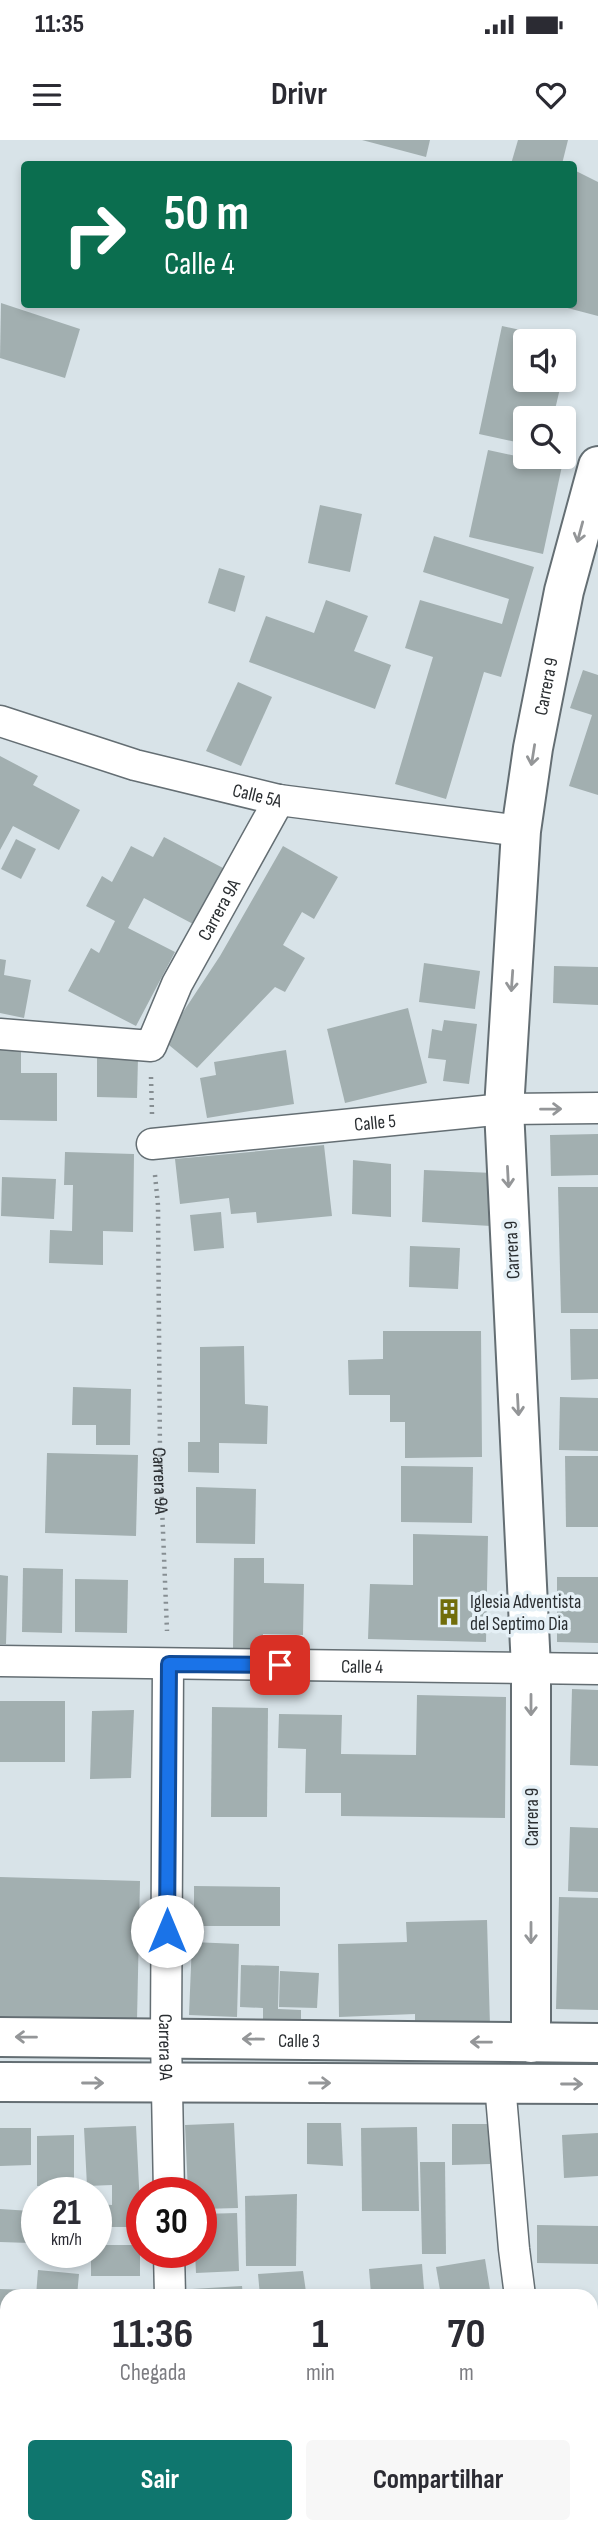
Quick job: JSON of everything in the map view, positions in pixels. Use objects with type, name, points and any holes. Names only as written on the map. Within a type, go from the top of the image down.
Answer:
[{"type":"street","name":"Carrera 9","points":[[531,2043],[531,1668],[504,1109],[522,831],[533,748],[564,591],[598,466]]},
{"type":"street","name":"Calle 5A","points":[[0,721],[135,765],[279,800],[522,831]]},
{"type":"street","name":"Carrera 9A","points":[[151,1046],[177,984],[279,800]]},
{"type":"street","points":[[0,1034],[151,1046]]},
{"type":"street","name":"Calle 5","points":[[152,1144],[504,1109],[598,1108]]},
{"type":"street","name":"Calle 4","points":[[0,1661],[598,1669]]},
{"type":"street","name":"Carrera 9A","points":[[169,1664],[166,2038],[169,2177]]},
{"type":"street","name":"Calle 3","points":[[0,2037],[598,2043]]},
{"type":"street","points":[[0,2082],[598,2084]]},
{"type":"street","points":[[500,2084],[519,2289]]},
{"type":"street","points":[[169,2268],[170,2289]]},
{"type":"path","name":"Carrera 9A","points":[[151,1046],[152,1144],[158,1205],[160,1457],[169,1664]]},
{"type":"building","points":[[362,140],[430,140],[426,157]]},
{"type":"building","points":[[518,140],[568,140],[563,161],[512,161]]},
{"type":"building","points":[[577,172],[598,182],[598,316],[567,308],[577,308]]},
{"type":"building","points":[[1,303],[80,329],[65,378],[0,358]]},
{"type":"building","points":[[502,326],[516,329],[513,329],[513,392],[559,392],[556,406],[513,406],[513,441],[479,434]]},
{"type":"building","points":[[488,450],[513,455],[513,469],[561,469],[543,554],[469,537]]},
{"type":"building","points":[[320,505],[362,514],[350,572],[308,563]]},
{"type":"building","points":[[434,536],[534,567],[501,677],[484,672],[446,799],[395,784],[433,657],[405,648],[420,600],[502,624],[509,599],[423,572]]},
{"type":"building","points":[[219,568],[245,576],[235,612],[208,603]]},
{"type":"building","points":[[326,600],[368,616],[354,651],[391,665],[375,709],[249,662],[266,616],[314,633]]},
{"type":"building","points":[[583,670],[598,675],[598,795],[569,786],[592,715],[570,708]]},
{"type":"building","points":[[238,682],[272,697],[241,766],[206,751]]},
{"type":"building","points":[[0,756],[38,776],[33,785],[80,810],[59,850],[13,826],[0,850]]},
{"type":"building","points":[[164,837],[223,868],[193,924],[144,898],[128,928],[175,952],[136,1026],[68,991],[91,948],[99,953],[115,921],[86,906],[102,876],[112,882],[131,846],[153,857]]},
{"type":"building","points":[[16,839],[36,849],[21,879],[1,869]]},
{"type":"building","points":[[283,846],[338,877],[314,919],[302,912],[283,945],[305,958],[285,992],[275,987],[197,1068],[164,1041],[220,956]]},
{"type":"building","points":[[0,959],[6,960],[4,975],[31,980],[24,1018],[0,1013]]},
{"type":"building","points":[[424,963],[480,971],[475,1009],[419,1002]]},
{"type":"building","points":[[554,966],[598,967],[598,1005],[553,1003]]},
{"type":"building","points":[[408,1008],[427,1083],[345,1103],[327,1029]]},
{"type":"building","points":[[444,1020],[477,1024],[469,1084],[443,1081],[446,1060],[428,1058],[432,1029],[442,1031]]},
{"type":"building","points":[[0,1047],[21,1048],[21,1073],[57,1073],[57,1121],[0,1120]]},
{"type":"building","points":[[286,1050],[294,1104],[207,1118],[200,1078],[216,1075],[214,1062]]},
{"type":"building","points":[[97,1057],[138,1058],[137,1098],[97,1097]]},
{"type":"building","points":[[598,1134],[598,1175],[551,1176],[550,1135]]},
{"type":"building","points":[[324,1145],[332,1216],[257,1223],[256,1212],[231,1214],[229,1198],[180,1204],[175,1159]]},
{"type":"building","points":[[65,1152],[134,1154],[133,1232],[103,1231],[103,1265],[49,1263],[50,1230],[72,1231],[73,1185],[64,1185]]},
{"type":"building","points":[[353,1160],[391,1164],[391,1217],[352,1214]]},
{"type":"building","points":[[424,1170],[493,1173],[491,1226],[422,1222]]},
{"type":"building","points":[[2,1177],[56,1179],[54,1219],[1,1216]]},
{"type":"building","points":[[558,1187],[598,1187],[598,1313],[561,1313]]},
{"type":"building","points":[[221,1212],[224,1248],[194,1251],[190,1215]]},
{"type":"building","points":[[410,1246],[460,1248],[458,1289],[409,1287]]},
{"type":"building","points":[[570,1329],[598,1329],[598,1379],[571,1380]]},
{"type":"building","points":[[383,1331],[481,1331],[482,1457],[405,1458],[405,1422],[390,1422],[390,1395],[349,1395],[348,1360],[383,1359]]},
{"type":"building","points":[[244,1346],[245,1404],[268,1406],[267,1444],[219,1443],[219,1473],[188,1472],[188,1442],[200,1442],[200,1347]]},
{"type":"building","points":[[73,1387],[131,1389],[130,1445],[96,1445],[96,1425],[72,1425]]},
{"type":"building","points":[[560,1397],[598,1398],[598,1451],[559,1450]]},
{"type":"building","points":[[47,1453],[138,1455],[136,1536],[45,1533]]},
{"type":"building","points":[[565,1456],[598,1456],[598,1527],[566,1527]]},
{"type":"building","points":[[401,1466],[473,1467],[472,1523],[401,1522]]},
{"type":"building","points":[[196,1487],[256,1489],[255,1544],[196,1543]]},
{"type":"building","name":"Iglesia Adventista del Septimo Dia","points":[[413,1534],[488,1536],[486,1642],[368,1639],[370,1584],[413,1585]]},
{"type":"building","points":[[234,1558],[264,1558],[264,1583],[304,1584],[303,1635],[263,1634],[263,1649],[233,1649]]},
{"type":"building","points":[[23,1568],[63,1569],[62,1633],[22,1632]]},
{"type":"building","points":[[0,1575],[8,1576],[6,1644],[0,1644]]},
{"type":"building","points":[[557,1577],[598,1577],[598,1643],[557,1642]]},
{"type":"building","points":[[75,1579],[128,1580],[127,1633],[75,1632]]},
{"type":"building","points":[[572,1689],[598,1690],[598,1766],[570,1765]]},
{"type":"building","points":[[417,1695],[506,1697],[505,1818],[341,1816],[341,1793],[305,1793],[306,1749],[278,1748],[279,1714],[342,1715],[341,1754],[416,1755]]},
{"type":"building","points":[[0,1701],[65,1701],[65,1762],[0,1762]]},
{"type":"building","points":[[212,1707],[268,1708],[267,1817],[211,1817]]},
{"type":"building","points":[[134,1710],[131,1778],[90,1779],[92,1711]]},
{"type":"building","points":[[570,1827],[598,1828],[598,1892],[568,1891]]},
{"type":"building","points":[[0,1877],[140,1881],[137,2020],[0,2016]]},
{"type":"building","points":[[194,1886],[280,1887],[280,1926],[194,1926]]},
{"type":"building","points":[[559,1897],[598,1898],[598,2010],[556,2009]]},
{"type":"building","points":[[487,1920],[490,2026],[415,2028],[415,2014],[339,2017],[338,1944],[407,1942],[406,1922]]},
{"type":"building","points":[[192,1942],[239,1944],[237,2017],[189,2015]]},
{"type":"building","points":[[241,1965],[279,1966],[278,2009],[301,2010],[301,2025],[263,2024],[263,2008],[240,2007]]},
{"type":"building","points":[[280,1971],[319,1973],[317,2008],[279,2007]]},
{"type":"building","points":[[234,2123],[238,2208],[217,2209],[217,2177],[187,2177],[185,2125]]},
{"type":"building","points":[[307,2123],[341,2123],[343,2166],[307,2164]]},
{"type":"building","points":[[452,2124],[490,2124],[490,2164],[452,2165]]},
{"type":"building","points":[[136,2126],[139,2177],[126,2177],[126,2227],[112,2227],[112,2177],[87,2177],[84,2128]]},
{"type":"building","points":[[417,2127],[419,2211],[362,2211],[361,2128]]},
{"type":"building","points":[[0,2128],[31,2128],[31,2165],[0,2166]]},
{"type":"building","points":[[598,2133],[598,2176],[564,2178],[562,2135]]},
{"type":"building","points":[[74,2135],[74,2177],[37,2177],[37,2136]]},
{"type":"building","points":[[420,2162],[445,2162],[446,2254],[422,2254]]},
{"type":"building","points":[[297,2194],[296,2266],[246,2266],[245,2196]]},
{"type":"building","points":[[0,2209],[21,2210],[21,2243],[0,2242]]},
{"type":"building","points":[[237,2213],[239,2271],[196,2273],[196,2268],[217,2268],[217,2214]]},
{"type":"building","points":[[537,2225],[598,2226],[598,2264],[537,2263]]},
{"type":"building","points":[[112,2245],[126,2245],[126,2268],[140,2268],[140,2276],[91,2276],[91,2268],[112,2268]]},
{"type":"building","points":[[485,2259],[490,2289],[440,2289],[436,2267]]},
{"type":"building","points":[[422,2264],[424,2289],[371,2289],[369,2269]]},
{"type":"building","points":[[38,2270],[79,2274],[78,2289],[37,2289]]},
{"type":"building","points":[[303,2271],[306,2289],[259,2289],[258,2274]]},
{"type":"building","points":[[242,2286],[242,2289],[192,2289]]},
{"type":"place","name":"Iglesia Adventista del Septimo Dia","points":[[449,1612]]},
{"type":"route","points":[[167,1931],[169,1664],[280,1665]]}]
